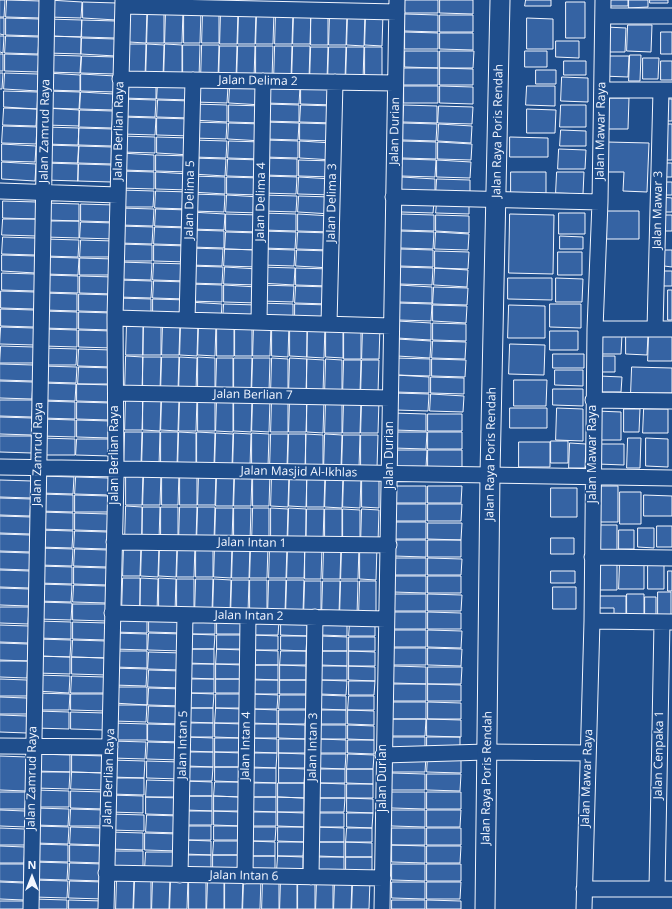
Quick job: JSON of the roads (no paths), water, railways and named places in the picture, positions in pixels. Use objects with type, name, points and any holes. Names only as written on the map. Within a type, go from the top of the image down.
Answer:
[{"type":"street","name":"Jalan Zamrud Raya","points":[[31,909],[47,0]]},
{"type":"street","name":"Jalan Raya Poris Rendah","points":[[485,909],[487,752],[486,474],[497,201],[500,0]]},
{"type":"street","name":"Jalan Mawar Raya","points":[[584,909],[592,621],[593,400],[600,202],[603,0]]},
{"type":"street","points":[[123,3],[397,6]]},
{"type":"street","name":"Jalan Berlian Raya","points":[[106,909],[116,470],[115,318],[123,3]]},
{"type":"street","name":"Jalan Durian","points":[[382,909],[383,755],[389,545],[391,326],[397,6]]},
{"type":"street","points":[[603,16],[672,16]]},
{"type":"street","name":"Jalan Delima 2","points":[[120,79],[395,83]]},
{"type":"street","name":"Jalan Delima 5","points":[[187,320],[193,80]]},
{"type":"street","name":"Jalan Delima 4","points":[[259,322],[263,81]]},
{"type":"street","name":"Jalan Delima 3","points":[[329,324],[335,82]]},
{"type":"street","points":[[602,90],[666,90]]},
{"type":"street","name":"Jalan Mawar 3","points":[[655,329],[666,90]]},
{"type":"street","points":[[0,191],[118,194]]},
{"type":"street","points":[[393,197],[497,201],[600,202]]},
{"type":"street","points":[[115,318],[391,326]]},
{"type":"street","points":[[595,329],[672,329]]},
{"type":"street","name":"Jalan Berlian 7","points":[[116,393],[390,398]]},
{"type":"street","points":[[593,400],[672,401]]},
{"type":"street","name":"Jalan Masjid Al-Ikhlas","points":[[0,467],[672,478]]},
{"type":"street","name":"Jalan Intan 1","points":[[114,542],[389,545]]},
{"type":"street","points":[[592,557],[672,558]]},
{"type":"street","name":"Jalan Intan 2","points":[[112,613],[386,619]]},
{"type":"street","name":"Jalan Intan 5","points":[[180,875],[185,614]]},
{"type":"street","name":"Jalan Intan 4","points":[[244,876],[248,616]]},
{"type":"street","name":"Jalan Intan 3","points":[[311,877],[315,617]]},
{"type":"street","points":[[592,621],[667,622]]},
{"type":"street","name":"Jalan Cenpaka 1","points":[[657,888],[667,622]]},
{"type":"street","points":[[0,746],[110,747]]},
{"type":"street","points":[[383,755],[487,752],[588,753]]},
{"type":"street","name":"Jalan Intan 6","points":[[106,873],[383,878]]},
{"type":"street","points":[[584,889],[672,889]]}]
